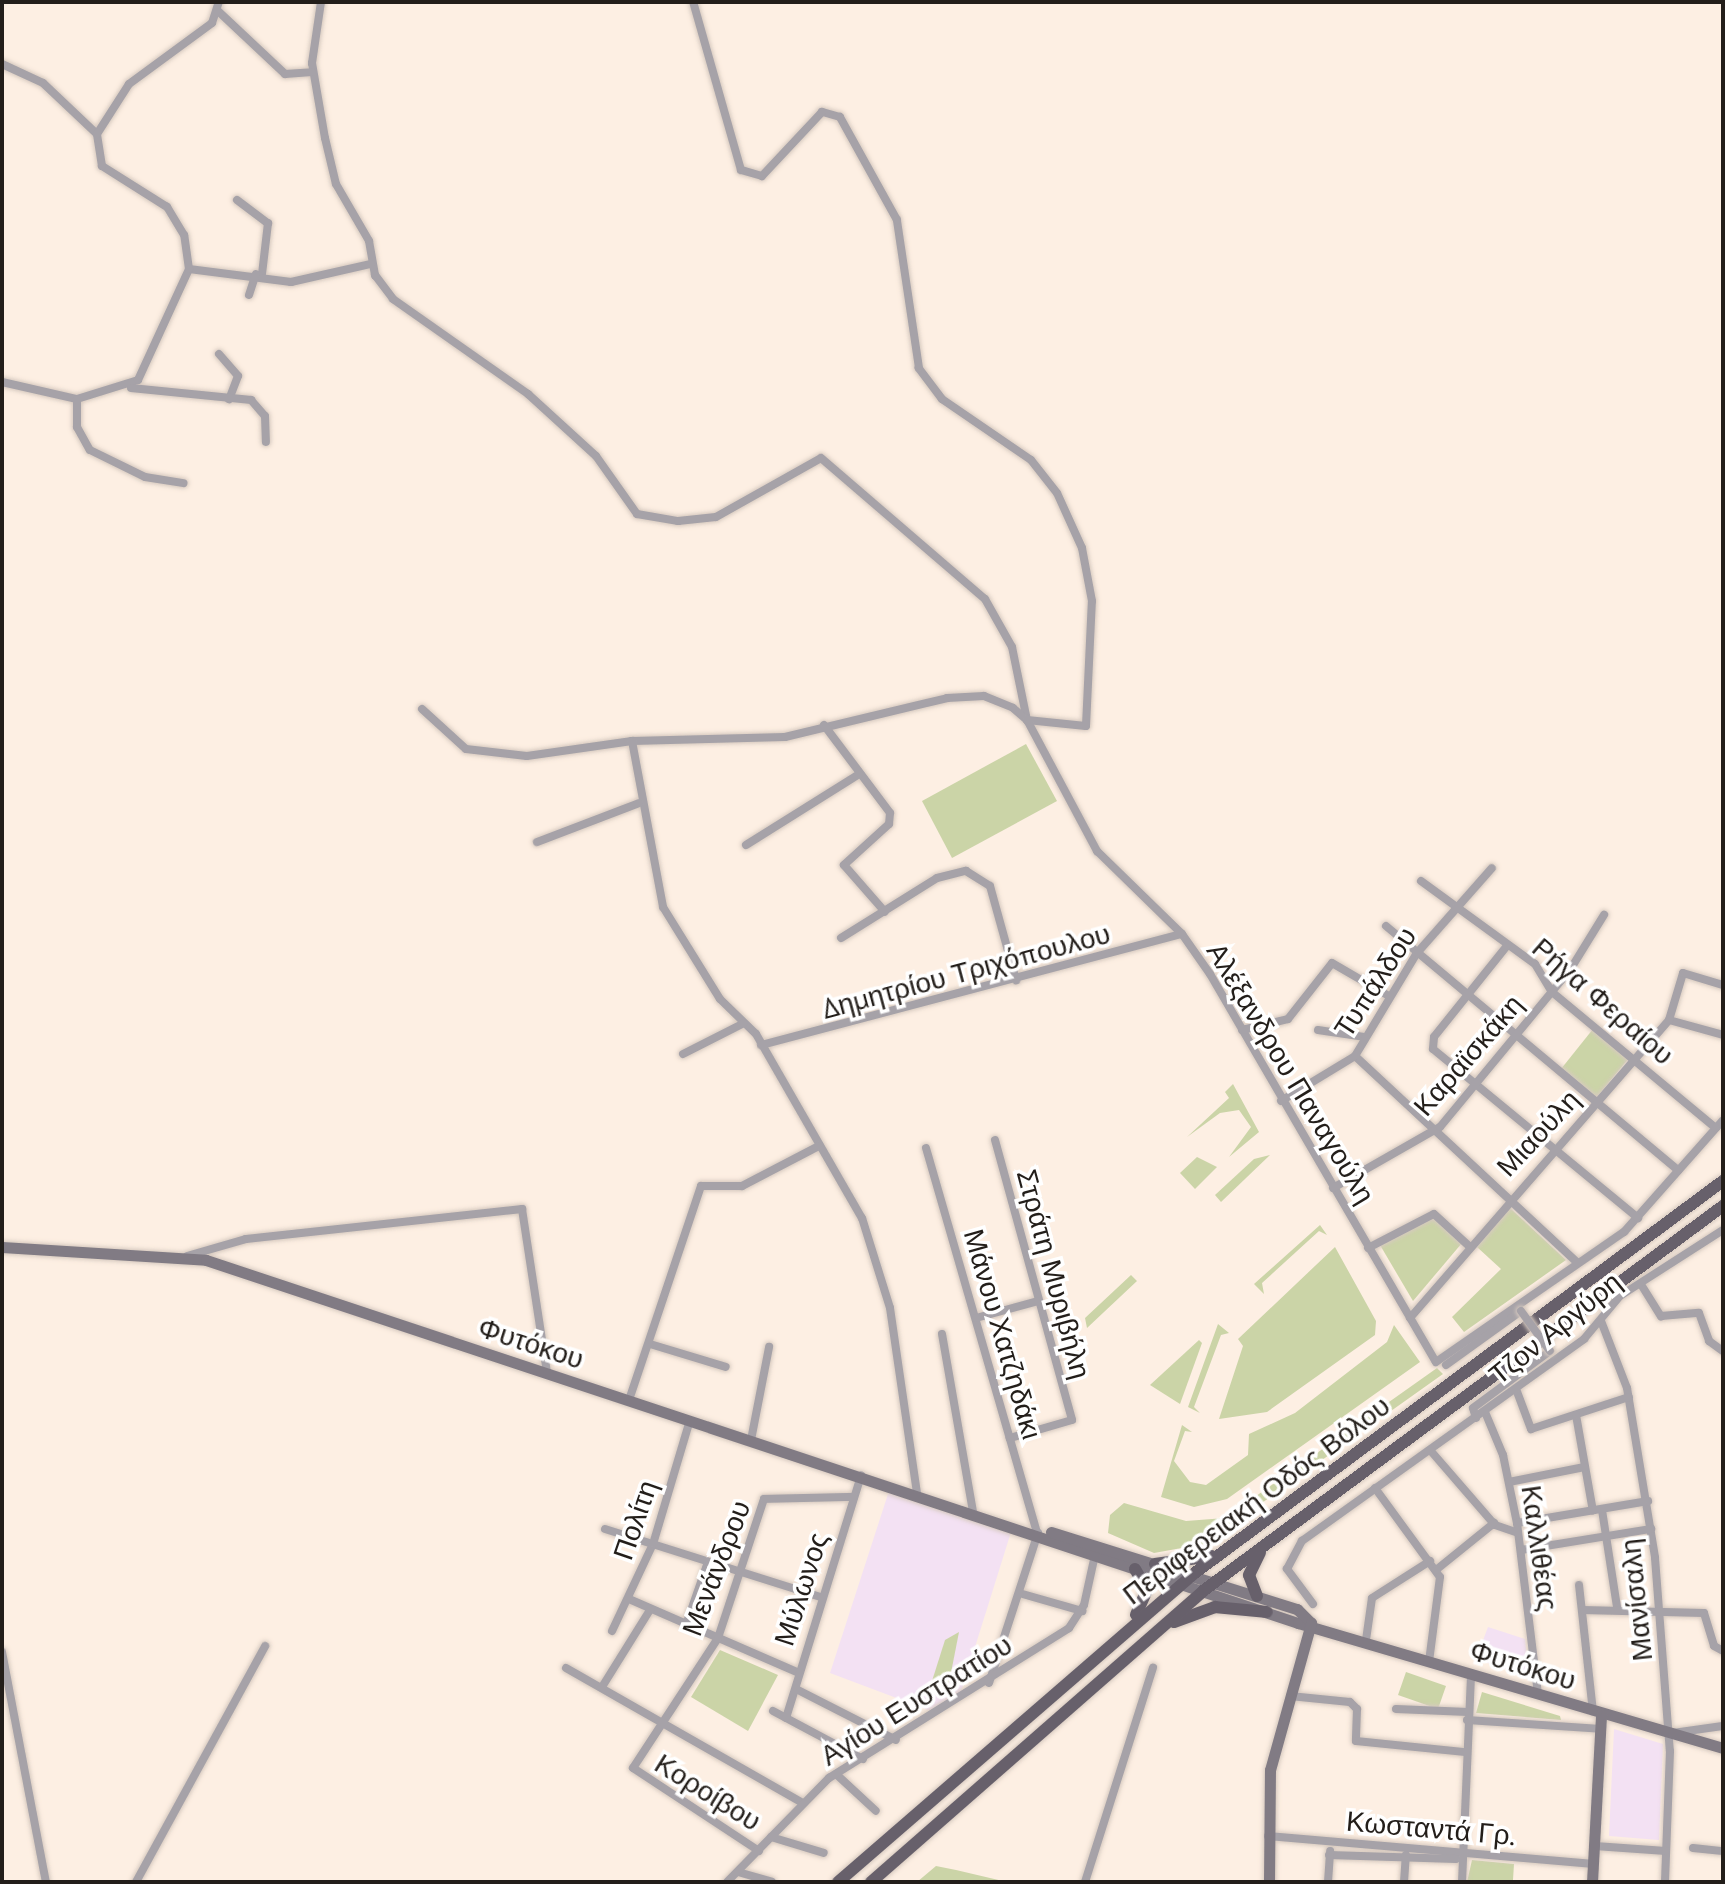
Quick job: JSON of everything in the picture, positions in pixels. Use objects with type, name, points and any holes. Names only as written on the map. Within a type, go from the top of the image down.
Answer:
[{"type":"main road","name":"Περιφερειακή Οδός Βόλου","points":[[838,1882],[1125,1630],[1187,1580],[1723,1181]]},
{"type":"main road","name":"Περιφερειακή Οδός Βόλου","points":[[871,1882],[1214,1582],[1723,1206]]},
{"type":"main road","points":[[1257,1596],[1249,1572],[1265,1544]]},
{"type":"main road","points":[[1155,1564],[1225,1550]]},
{"type":"main road","points":[[1125,1630],[1147,1594],[1135,1569]]},
{"type":"main road","points":[[1147,1638],[1207,1608],[1267,1612]]},
{"type":"street","points":[[321,2],[312,72],[336,184],[364,229],[371,264],[393,299],[518,386],[596,456],[637,514],[678,521],[716,517],[812,459],[826,462],[996,613],[1023,681],[1027,720]]},
{"type":"street","points":[[422,709],[476,752],[527,756],[632,741],[757,740],[972,696],[1003,703],[1027,720],[1086,726],[1089,714],[1092,601],[1082,548],[1057,493],[1040,467],[950,406],[919,368],[897,220],[840,117],[822,112],[773,170],[756,177],[741,170],[693,2]]},
{"type":"street","points":[[97,134],[129,84],[219,6],[285,74],[312,72]]},
{"type":"street","points":[[2,64],[56,93],[97,134],[105,170],[176,215],[189,269],[131,388]]},
{"type":"street","points":[[237,200],[268,223],[259,274],[249,295]]},
{"type":"street","points":[[189,269],[259,274],[291,282],[371,264]]},
{"type":"street","points":[[219,354],[238,376],[229,399]]},
{"type":"street","points":[[2,382],[77,399],[131,388],[229,399],[259,407],[266,442]]},
{"type":"street","points":[[77,399],[78,431],[90,450],[145,477],[184,483]]},
{"type":"street","name":"Αλέξανδρου Παναγούλη","points":[[1027,720],[1097,851],[1182,934],[1242,1030],[1436,1362],[1577,1262]]},
{"type":"street","points":[[824,725],[892,816],[844,867],[885,912]]},
{"type":"street","points":[[632,741],[639,803],[663,907],[720,999],[761,1045],[817,1147],[856,1204],[880,1266],[917,1494]]},
{"type":"street","points":[[746,845],[859,774]]},
{"type":"street","points":[[537,842],[639,803]]},
{"type":"street","name":"Τυπάλδου","points":[[1281,1101],[1355,1056],[1417,953],[1492,868]]},
{"type":"street","points":[[841,938],[954,870],[983,878],[1016,980]]},
{"type":"street","name":"Ρήγα Φεραίου","points":[[1421,881],[1506,947],[1536,965],[1552,992],[1716,1128]]},
{"type":"street","name":"Καραϊσκάκη","points":[[1333,1188],[1436,1131],[1478,1085],[1552,992],[1604,915]]},
{"type":"street","points":[[1386,926],[1593,1103],[1678,1170]]},
{"type":"street","name":"Δημητρίου Τριχόπουλου","points":[[761,1045],[1182,934]]},
{"type":"street","points":[[1506,947],[1432,1045],[1638,1218]]},
{"type":"street","points":[[1242,1030],[1288,1019],[1332,963],[1389,996]]},
{"type":"street","name":"Μιαούλη","points":[[1410,1318],[1508,1198],[1669,1020],[1685,972],[1723,985]]},
{"type":"street","points":[[1669,1020],[1723,1035]]},
{"type":"street","points":[[683,1054],[744,1023]]},
{"type":"street","points":[[1318,1030],[1365,1037]]},
{"type":"street","points":[[1355,1056],[1577,1262],[1638,1218],[1723,1120]]},
{"type":"street","name":"Στράτη Μυριβήλη","points":[[995,1140],[1072,1420],[1010,1438]]},
{"type":"street","points":[[629,1400],[701,1186],[742,1186],[817,1147]]},
{"type":"street","name":"Μάνου Χατζηδάκι","points":[[926,1148],[1038,1532]]},
{"type":"street","points":[[187,1256],[246,1239],[522,1209],[547,1373]]},
{"type":"street","points":[[1368,1248],[1434,1214],[1469,1246]]},
{"type":"street","name":"Τζον Αργύρη","points":[[1313,1604],[1294,1587],[1290,1555],[1375,1488],[1516,1389],[1601,1321],[1620,1296],[1642,1286],[1723,1230]]},
{"type":"street","name":"Φυτόκου","points":[[2,1247],[40,1255],[187,1256],[917,1494],[1155,1564],[1203,1591],[1267,1612],[1597,1713],[1723,1748]]},
{"type":"street","points":[[1642,1286],[1661,1316],[1699,1313],[1709,1341],[1723,1351]]},
{"type":"street","points":[[976,1318],[1038,1301]]},
{"type":"street","points":[[1446,1365],[1521,1311],[1550,1351],[1473,1408],[1476,1418]]},
{"type":"street","name":"Μανίσαλη","points":[[1601,1321],[1629,1397],[1648,1501],[1670,1734],[1665,1882]]},
{"type":"street","points":[[942,1334],[973,1511]]},
{"type":"street","points":[[650,1344],[726,1367]]},
{"type":"street","points":[[751,1440],[769,1347]]},
{"type":"street","points":[[1516,1389],[1527,1427],[1629,1397]]},
{"type":"street","name":"Καλλιθέας","points":[[1485,1412],[1509,1482],[1517,1523],[1538,1695]]},
{"type":"street","points":[[1576,1415],[1585,1467],[1607,1537],[1617,1607]]},
{"type":"street","name":"Πολίτη","points":[[612,1631],[653,1544],[690,1420]]},
{"type":"street","points":[[1430,1450],[1494,1523],[1518,1533]]},
{"type":"street","points":[[1509,1482],[1585,1467]]},
{"type":"street","name":"Μύλωνος","points":[[786,1718],[796,1689],[797,1672],[861,1474]]},
{"type":"street","points":[[1375,1488],[1436,1570],[1429,1662]]},
{"type":"street","name":"Μενάνδρου","points":[[634,1771],[718,1638],[743,1574],[768,1495],[854,1497]]},
{"type":"street","points":[[1517,1523],[1648,1501]]},
{"type":"street","points":[[1436,1570],[1494,1523]]},
{"type":"street","points":[[605,1529],[821,1597]]},
{"type":"street","points":[[1521,1550],[1651,1529]]},
{"type":"street","points":[[989,1683],[1038,1532]]},
{"type":"street","name":"Φυτόκου","points":[[1038,1532],[1135,1569],[1187,1580],[1214,1582],[1297,1609],[1311,1623]]},
{"type":"street","points":[[1019,1593],[1082,1611],[1095,1555]]},
{"type":"street","points":[[1366,1640],[1372,1598],[1430,1561]]},
{"type":"street","points":[[686,1625],[708,1562]]},
{"type":"street","points":[[1579,1585],[1601,1729],[1592,1882]]},
{"type":"street","points":[[629,1599],[797,1672]]},
{"type":"street","points":[[1582,1610],[1617,1607],[1707,1614],[1714,1646],[1723,1651]]},
{"type":"street","points":[[602,1687],[650,1610]]},
{"type":"street","name":"Αγίου Ευστρατίου","points":[[727,1882],[759,1851],[801,1802],[836,1774],[989,1683],[1063,1633],[1082,1611]]},
{"type":"street","points":[[1269,1882],[1265,1836],[1270,1770],[1311,1623]]},
{"type":"street","points":[[136,1882],[265,1646]]},
{"type":"street","points":[[2,1652],[46,1882]]},
{"type":"street","points":[[1085,1882],[1153,1667]]},
{"type":"street","points":[[566,1668],[801,1802]]},
{"type":"street","points":[[1462,1882],[1458,1856],[1471,1674]]},
{"type":"street","points":[[796,1689],[896,1740]]},
{"type":"street","points":[[1290,1696],[1354,1704],[1356,1741],[1465,1752]]},
{"type":"street","points":[[1396,1709],[1601,1729]]},
{"type":"street","points":[[773,1711],[863,1759]]},
{"type":"street","points":[[1670,1734],[1715,1728]]},
{"type":"street","name":"Κοροίβου","points":[[634,1771],[759,1851]]},
{"type":"street","points":[[836,1774],[876,1811]]},
{"type":"street","name":"Κωσταντά Γρ.","points":[[1265,1836],[1458,1856],[1594,1864]]},
{"type":"street","points":[[771,1837],[824,1853]]},
{"type":"street","points":[[1328,1882],[1330,1841]]},
{"type":"street","points":[[1595,1846],[1666,1851]]},
{"type":"street","points":[[1693,1848],[1723,1851]]},
{"type":"street","points":[[1329,1855],[1399,1861],[1406,1855],[1458,1856]]},
{"type":"street","points":[[1404,1882],[1406,1855]]},
{"type":"street","points":[[738,1872],[772,1882]]},
{"type":"shaded area","points":[[889,1491],[1011,1532],[960,1695],[931,1711],[830,1673]]},
{"type":"shaded area","points":[[1488,1627],[1525,1639],[1529,1677],[1476,1659]]},
{"type":"shaded area","points":[[1614,1729],[1663,1744],[1659,1840],[1609,1836]]},
{"type":"green space","points":[[1026,744],[1057,801],[952,858],[922,801]]},
{"type":"green space","points":[[1593,1029],[1629,1058],[1596,1098],[1561,1069]]},
{"type":"green space","points":[[1233,1084],[1259,1132],[1229,1157],[1251,1127],[1239,1110],[1220,1113],[1187,1137],[1229,1098],[1225,1092]]},
{"type":"green space","points":[[1270,1155],[1221,1202],[1215,1195],[1254,1159]]},
{"type":"green space","points":[[1197,1157],[1217,1167],[1195,1189],[1180,1173]]},
{"type":"green space","points":[[1510,1208],[1566,1260],[1464,1332],[1452,1317],[1501,1269],[1477,1247]]},
{"type":"green space","points":[[1434,1217],[1462,1243],[1413,1301],[1380,1245]]},
{"type":"green space","points":[[1320,1225],[1327,1235],[1319,1231],[1262,1283],[1264,1294],[1254,1284]]},
{"type":"green space","points":[[1335,1247],[1376,1321],[1375,1335],[1267,1412],[1219,1419],[1243,1346],[1238,1339]]},
{"type":"green space","points":[[1131,1275],[1137,1281],[1087,1328],[1085,1318]]},
{"type":"green space","points":[[1218,1324],[1229,1333],[1221,1335],[1194,1407],[1200,1413],[1188,1407]]},
{"type":"green space","points":[[1394,1325],[1420,1362],[1227,1499],[1194,1507],[1161,1497],[1182,1425],[1192,1432],[1185,1431],[1174,1461],[1190,1482],[1206,1485],[1248,1455],[1249,1434],[1295,1413],[1387,1342]]},
{"type":"green space","points":[[1199,1340],[1202,1343],[1180,1404],[1150,1385]]},
{"type":"green space","points":[[1437,1368],[1443,1374],[1204,1544],[1154,1553],[1108,1533],[1110,1515],[1124,1503],[1186,1521],[1225,1518]]},
{"type":"green space","points":[[959,1632],[949,1683],[938,1689],[932,1681],[945,1640]]},
{"type":"green space","points":[[720,1650],[778,1675],[748,1731],[691,1697]]},
{"type":"green space","points":[[1406,1672],[1446,1686],[1438,1709],[1398,1695]]},
{"type":"green space","points":[[1482,1692],[1560,1716],[1561,1720],[1476,1713]]},
{"type":"green space","points":[[1472,1860],[1514,1864],[1513,1880],[1524,1882],[1467,1882]]},
{"type":"green space","points":[[936,1866],[956,1870],[1007,1882],[917,1882]]}]
